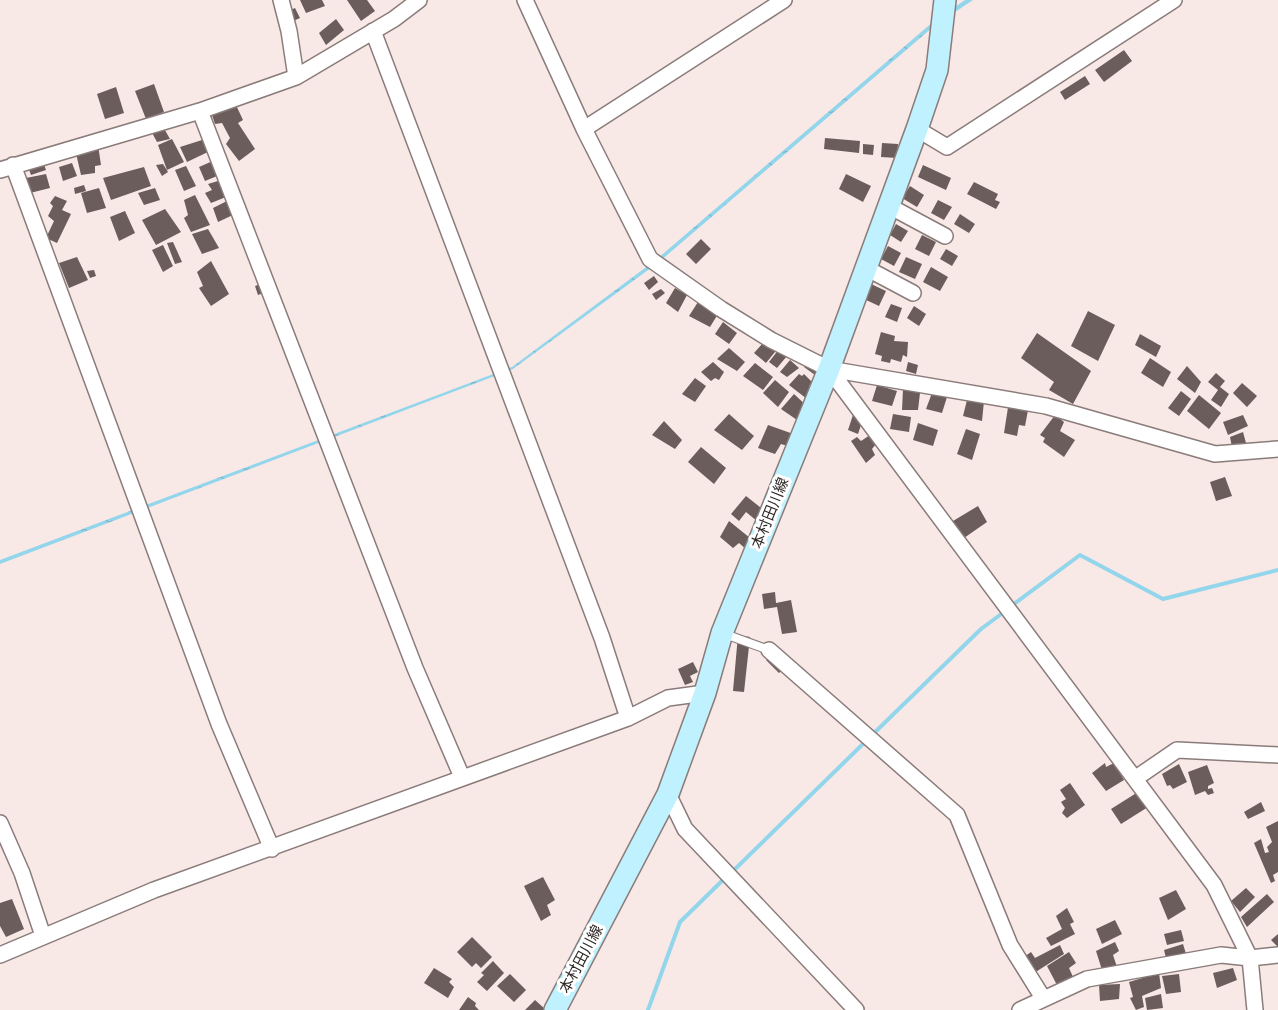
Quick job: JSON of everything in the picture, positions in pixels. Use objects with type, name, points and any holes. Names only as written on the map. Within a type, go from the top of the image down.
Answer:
[{"type":"main road","name":"本村田川線","points":[[555,1010],[668,794],[705,693],[722,633],[829,369],[917,129],[937,70],[945,0]]},
{"type":"street","points":[[281,0],[289,31],[296,78]]},
{"type":"street","points":[[273,849],[219,724],[6,168],[201,111],[296,78],[419,0]]},
{"type":"street","points":[[525,0],[584,129],[650,259],[721,309],[771,340],[829,369],[1046,406],[1215,454],[1278,449]]},
{"type":"street","points":[[584,129],[784,0]]},
{"type":"street","points":[[917,129],[947,147],[1174,0]]},
{"type":"street","points":[[373,31],[593,616],[628,718]]},
{"type":"street","points":[[201,111],[416,668],[462,777]]},
{"type":"street","points":[[889,206],[945,236]]},
{"type":"street","points":[[866,268],[913,293]]},
{"type":"street","points":[[829,369],[1214,885],[1250,958],[1255,1010]]},
{"type":"street","points":[[769,650],[957,815],[1010,945],[1043,998]]},
{"type":"street","points":[[0,955],[154,890],[273,849],[381,806],[628,718],[668,698],[705,693]]},
{"type":"street","points":[[1136,778],[1177,750],[1278,755]]},
{"type":"street","points":[[668,794],[685,829],[856,1010]]},
{"type":"street","points":[[0,823],[22,873],[43,936]]},
{"type":"street","points":[[1020,1010],[1087,979],[1221,955],[1250,958],[1278,955]]},
{"type":"lane","points":[[722,633],[769,650]]},
{"type":"water","points":[[965,0],[973,0],[933,27],[659,262],[513,369],[0,564],[0,560],[512,367],[657,259],[934,21]]},
{"type":"building","points":[[300,0],[322,0],[325,6],[306,13]]},
{"type":"building","points":[[347,0],[367,0],[375,11],[361,21]]},
{"type":"building","points":[[295,8],[300,18],[291,22],[288,11]]},
{"type":"building","points":[[336,19],[344,30],[326,45],[319,33]]},
{"type":"building","points":[[1124,50],[1132,61],[1104,82],[1095,70]]},
{"type":"building","points":[[1085,76],[1090,84],[1065,100],[1060,92]]},
{"type":"building","points":[[154,84],[164,112],[146,119],[135,91]]},
{"type":"building","points":[[116,87],[124,113],[105,119],[97,94]]},
{"type":"building","points":[[235,103],[243,120],[238,123],[255,149],[239,161],[226,144],[230,138],[222,123],[215,124],[211,112]]},
{"type":"building","points":[[162,125],[170,139],[157,142],[150,129]]},
{"type":"building","points":[[825,138],[860,141],[859,153],[824,149]]},
{"type":"building","points":[[172,139],[184,162],[167,170],[158,145]]},
{"type":"building","points":[[202,140],[210,151],[187,162],[180,147]]},
{"type":"building","points":[[882,143],[898,144],[897,158],[881,157]]},
{"type":"building","points":[[863,144],[874,145],[873,155],[863,154]]},
{"type":"building","points":[[98,145],[101,165],[95,166],[95,173],[81,175],[75,149]]},
{"type":"building","points":[[42,159],[46,170],[31,175],[27,164]]},
{"type":"building","points":[[215,160],[218,167],[214,169],[217,176],[205,181],[199,167]]},
{"type":"building","points":[[72,163],[77,176],[63,181],[59,167]]},
{"type":"building","points":[[163,164],[168,172],[162,176],[156,165]]},
{"type":"building","points":[[923,165],[951,178],[946,190],[918,177]]},
{"type":"building","points":[[186,166],[196,186],[184,191],[175,170]]},
{"type":"building","points":[[144,167],[151,186],[111,200],[103,178]]},
{"type":"building","points":[[46,174],[50,188],[26,194],[21,179]]},
{"type":"building","points":[[846,174],[871,186],[863,202],[839,189]]},
{"type":"building","points":[[218,181],[226,197],[211,203],[205,193],[212,190],[208,184]]},
{"type":"building","points":[[974,182],[998,194],[995,200],[1000,202],[996,209],[967,194]]},
{"type":"building","points":[[84,185],[86,191],[75,194],[74,188]]},
{"type":"building","points":[[910,186],[924,195],[917,207],[902,198]]},
{"type":"building","points":[[99,188],[106,208],[87,213],[81,193]]},
{"type":"building","points":[[155,188],[160,200],[144,205],[138,193]]},
{"type":"building","points":[[195,195],[210,225],[191,232],[184,218],[188,215],[184,200]]},
{"type":"building","points":[[55,196],[67,201],[62,210],[71,214],[57,243],[46,238],[54,221],[48,216],[53,206],[50,203]]},
{"type":"building","points":[[938,200],[952,207],[944,220],[931,213]]},
{"type":"building","points":[[227,201],[235,214],[218,222],[213,208]]},
{"type":"building","points":[[165,209],[181,232],[156,245],[142,220]]},
{"type":"building","points":[[125,211],[135,233],[119,241],[110,217]]},
{"type":"building","points":[[960,214],[975,224],[969,233],[954,224]]},
{"type":"building","points":[[896,224],[908,231],[901,242],[890,235]]},
{"type":"building","points":[[208,229],[219,248],[202,254],[192,234]]},
{"type":"building","points":[[922,235],[936,242],[929,256],[915,249]]},
{"type":"building","points":[[701,239],[711,249],[696,264],[686,254]]},
{"type":"building","points":[[173,242],[182,262],[175,264],[167,243]]},
{"type":"building","points":[[163,245],[173,266],[163,272],[152,250]]},
{"type":"building","points":[[888,246],[901,253],[894,266],[881,259]]},
{"type":"building","points":[[946,249],[958,256],[952,266],[940,259]]},
{"type":"building","points":[[77,257],[88,280],[69,288],[59,263]]},
{"type":"building","points":[[906,257],[922,264],[915,279],[899,272]]},
{"type":"building","points":[[211,261],[229,294],[211,306],[199,288],[203,286],[197,272]]},
{"type":"building","points":[[931,267],[948,277],[940,291],[923,282]]},
{"type":"building","points":[[94,270],[96,276],[90,278],[87,271]]},
{"type":"building","points":[[654,276],[658,282],[649,290],[644,283]]},
{"type":"building","points":[[263,283],[266,292],[258,295],[255,286]]},
{"type":"building","points":[[871,284],[886,291],[879,306],[864,299]]},
{"type":"building","points":[[675,288],[687,295],[678,312],[666,303]]},
{"type":"building","points":[[661,289],[665,293],[656,300],[652,294]]},
{"type":"building","points":[[698,302],[718,314],[710,327],[689,316]]},
{"type":"building","points":[[891,304],[902,308],[897,322],[885,317]]},
{"type":"building","points":[[914,306],[926,314],[919,326],[907,318]]},
{"type":"building","points":[[1088,311],[1115,325],[1098,361],[1071,346]]},
{"type":"building","points":[[723,322],[737,333],[729,344],[715,334]]},
{"type":"building","points":[[881,332],[895,336],[894,341],[908,342],[907,357],[903,355],[901,362],[891,359],[890,363],[881,361],[882,356],[875,354]]},
{"type":"building","points":[[1037,333],[1091,371],[1073,404],[1049,390],[1054,382],[1021,358]]},
{"type":"building","points":[[1140,334],[1161,346],[1156,357],[1135,345]]},
{"type":"building","points":[[763,343],[779,347],[766,363],[754,353]]},
{"type":"building","points":[[729,348],[745,362],[737,371],[717,359]]},
{"type":"building","points":[[779,349],[787,356],[777,368],[769,362]]},
{"type":"building","points":[[1150,358],[1171,372],[1163,387],[1141,373]]},
{"type":"building","points":[[790,360],[799,368],[787,377],[780,372]]},
{"type":"building","points":[[809,360],[820,369],[815,375],[804,367]]},
{"type":"building","points":[[713,362],[724,372],[719,380],[715,378],[711,381],[701,372]]},
{"type":"building","points":[[908,362],[918,365],[916,374],[906,371]]},
{"type":"building","points":[[755,363],[773,377],[763,390],[743,376]]},
{"type":"building","points":[[1187,366],[1201,382],[1195,393],[1177,379]]},
{"type":"building","points":[[1216,373],[1225,381],[1220,387],[1229,394],[1221,407],[1211,400],[1218,390],[1208,382]]},
{"type":"building","points":[[799,374],[802,376],[804,374],[812,382],[809,386],[813,389],[807,399],[789,385]]},
{"type":"building","points":[[695,378],[706,386],[695,402],[682,394]]},
{"type":"building","points":[[775,380],[789,392],[778,407],[763,393]]},
{"type":"building","points":[[1242,383],[1257,396],[1247,407],[1233,393]]},
{"type":"building","points":[[877,385],[897,391],[892,406],[872,401]]},
{"type":"building","points":[[903,389],[920,393],[918,410],[902,410]]},
{"type":"building","points":[[1181,391],[1191,399],[1179,416],[1168,408]]},
{"type":"building","points":[[932,393],[947,397],[942,413],[926,409]]},
{"type":"building","points":[[794,394],[810,409],[800,422],[781,409]]},
{"type":"building","points":[[1199,395],[1221,413],[1209,429],[1187,411]]},
{"type":"building","points":[[967,400],[984,401],[982,421],[963,416]]},
{"type":"building","points":[[1009,401],[1029,405],[1025,426],[1019,425],[1017,436],[1004,433]]},
{"type":"building","points":[[729,414],[754,436],[742,450],[714,430]]},
{"type":"building","points":[[893,414],[911,417],[909,432],[890,429]]},
{"type":"building","points":[[853,415],[863,419],[858,434],[848,430]]},
{"type":"building","points":[[1055,415],[1064,422],[1060,431],[1075,440],[1064,457],[1043,442],[1045,438],[1040,435]]},
{"type":"building","points":[[1243,415],[1248,426],[1228,435],[1223,422]]},
{"type":"building","points":[[664,421],[682,440],[675,449],[652,435]]},
{"type":"building","points":[[918,423],[938,430],[933,446],[913,440]]},
{"type":"building","points":[[768,425],[799,436],[794,448],[781,444],[775,454],[758,448]]},
{"type":"building","points":[[966,429],[980,434],[972,460],[957,454]]},
{"type":"building","points":[[1243,432],[1246,443],[1232,447],[1230,437]]},
{"type":"building","points":[[870,435],[876,444],[872,449],[875,455],[866,463],[851,441],[857,437],[861,441]]},
{"type":"building","points":[[701,447],[726,468],[714,484],[688,462]]},
{"type":"building","points":[[1225,477],[1232,496],[1216,501],[1210,482]]},
{"type":"building","points":[[746,496],[770,515],[763,526],[746,512],[739,521],[731,514]]},
{"type":"building","points":[[978,506],[987,522],[964,538],[953,521]]},
{"type":"building","points":[[729,521],[760,546],[754,556],[739,543],[733,548],[720,537]]},
{"type":"building","points":[[775,592],[776,603],[791,600],[797,632],[782,634],[777,607],[764,609],[762,594]]},
{"type":"building","points":[[738,635],[750,637],[744,692],[733,691]]},
{"type":"building","points":[[775,651],[788,665],[779,673],[766,660]]},
{"type":"building","points":[[693,662],[698,672],[690,676],[693,682],[685,685],[678,669]]},
{"type":"building","points":[[1105,763],[1106,767],[1114,763],[1124,780],[1106,791],[1092,773]]},
{"type":"building","points":[[1179,764],[1187,782],[1173,789],[1170,785],[1167,786],[1162,774]]},
{"type":"building","points":[[1207,765],[1214,783],[1208,786],[1208,789],[1212,788],[1214,793],[1208,795],[1205,791],[1195,795],[1188,772]]},
{"type":"building","points":[[1070,783],[1085,805],[1067,818],[1062,813],[1065,808],[1061,802],[1066,799],[1060,790]]},
{"type":"building","points":[[1138,792],[1148,807],[1121,824],[1111,809]]},
{"type":"building","points":[[1261,802],[1265,811],[1248,819],[1244,812]]},
{"type":"building","points":[[1278,821],[1278,872],[1273,875],[1275,881],[1271,883],[1254,843],[1261,839],[1265,853],[1269,852],[1267,847],[1272,842],[1266,827]]},
{"type":"building","points":[[543,877],[555,900],[547,905],[551,915],[541,921],[524,886]]},
{"type":"building","points":[[1246,888],[1255,897],[1240,912],[1231,901]]},
{"type":"building","points":[[1176,890],[1186,909],[1168,920],[1159,898]]},
{"type":"building","points":[[1267,894],[1274,902],[1247,927],[1241,917]]},
{"type":"building","points":[[12,899],[24,929],[6,937],[0,926],[0,903]]},
{"type":"building","points":[[1067,908],[1074,922],[1070,924],[1075,934],[1051,946],[1046,938],[1062,929],[1056,916]]},
{"type":"building","points":[[1115,920],[1122,934],[1102,944],[1096,929]]},
{"type":"building","points":[[1181,930],[1184,941],[1167,945],[1164,934]]},
{"type":"building","points":[[1278,934],[1278,947],[1271,940]]},
{"type":"building","points":[[472,937],[492,957],[481,968],[476,963],[472,967],[457,952]]},
{"type":"building","points":[[1115,942],[1119,951],[1113,955],[1117,967],[1103,973],[1096,951]]},
{"type":"building","points":[[1183,944],[1187,957],[1167,962],[1164,950]]},
{"type":"building","points":[[1060,945],[1064,954],[1034,973],[1024,957],[1031,952],[1035,958]]},
{"type":"building","points":[[1069,952],[1076,963],[1069,968],[1073,977],[1058,987],[1047,966]]},
{"type":"building","points":[[493,961],[504,973],[487,991],[477,982],[484,975],[481,973]]},
{"type":"building","points":[[434,968],[452,979],[449,982],[454,987],[448,998],[424,983]]},
{"type":"building","points":[[1233,968],[1237,980],[1217,988],[1213,973]]},
{"type":"building","points":[[1159,973],[1161,988],[1142,996],[1144,1007],[1136,1010],[1130,998],[1133,997],[1129,982]]},
{"type":"building","points":[[510,974],[526,990],[514,1002],[497,986]]},
{"type":"building","points":[[1179,974],[1181,992],[1166,994],[1162,976]]},
{"type":"building","points":[[1120,984],[1119,999],[1100,1001],[1099,985]]},
{"type":"building","points":[[1161,994],[1163,1008],[1147,1010],[1145,998]]},
{"type":"building","points":[[468,997],[476,1003],[475,1006],[479,1010],[459,1010]]},
{"type":"building","points":[[535,1000],[546,1010],[525,1010]]},
{"type":"waterway","points":[[1010,607],[1080,555],[1163,599],[1278,570]]},
{"type":"waterway","points":[[871,736],[981,629],[1004,612]]},
{"type":"waterway","points":[[732,872],[866,741]]},
{"type":"waterway","points":[[648,1010],[680,922],[726,877]]}]
